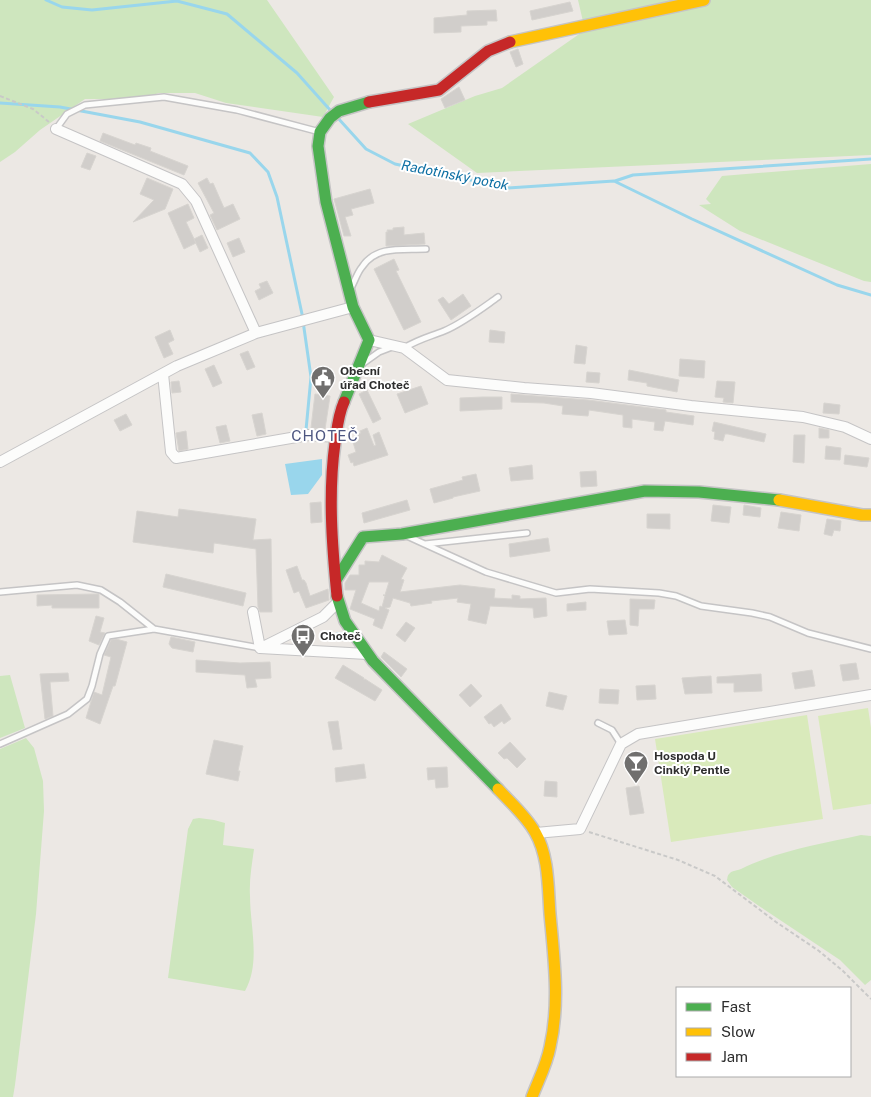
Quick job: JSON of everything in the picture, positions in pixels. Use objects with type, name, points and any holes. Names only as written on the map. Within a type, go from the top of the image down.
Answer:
[{"type":"street","points":[[369,340],[353,307],[326,202],[318,146],[320,132],[330,118],[339,111],[361,104],[439,90],[488,52],[514,42],[704,0]]},
{"type":"street","points":[[56,129],[182,184],[186,188],[196,201],[256,334]]},
{"type":"street","points":[[0,462],[177,366],[256,334],[353,307]]},
{"type":"street","points":[[369,340],[401,347],[447,380],[591,393],[691,406],[803,416],[844,427],[871,438]]},
{"type":"street","points":[[369,340],[354,372],[340,413],[331,473],[332,549],[338,602],[345,621],[373,662],[525,817],[536,833],[543,853],[556,987],[550,1048],[532,1097]]},
{"type":"street","points":[[162,374],[171,452],[176,458],[308,435],[336,437]]},
{"type":"street","points":[[336,580],[363,537],[402,534],[645,491],[699,492],[773,499],[862,516],[871,515]]},
{"type":"street","points":[[260,648],[323,617],[338,602]]},
{"type":"street","points":[[254,612],[260,648]]},
{"type":"street","points":[[260,648],[367,654]]},
{"type":"street","points":[[536,833],[580,829],[621,744],[638,734],[871,695]]},
{"type":"lane","points":[[56,129],[68,114],[85,105],[164,97],[237,110],[320,132]]},
{"type":"lane","points":[[349,292],[362,267],[377,252],[426,249]]},
{"type":"lane","points":[[354,372],[369,358],[384,350],[401,347],[444,331],[498,298]]},
{"type":"lane","points":[[425,544],[527,533]]},
{"type":"lane","points":[[402,534],[486,572],[556,593],[590,589],[676,596],[701,606],[770,617],[808,633],[871,649]]},
{"type":"lane","points":[[0,592],[77,585],[101,590],[120,602],[154,629]]},
{"type":"lane","points":[[0,744],[68,714],[87,700],[100,654],[108,636],[154,629],[260,648]]},
{"type":"lane","points":[[598,723],[612,730],[621,744]]},
{"type":"path","points":[[0,96],[33,109],[56,129]]},
{"type":"path","points":[[580,829],[678,860],[715,876],[776,922],[819,951],[843,971],[871,999]]},
{"type":"green space","points":[[0,0],[267,0],[334,97],[323,117],[226,103],[195,93],[159,93],[140,99],[85,99],[40,130],[15,152],[0,162]]},
{"type":"green space","points":[[578,0],[871,0],[871,155],[477,173],[408,124],[475,96],[502,88],[585,30]]},
{"type":"green space","points":[[871,164],[871,282],[864,281],[740,231],[699,205],[711,204],[706,199],[722,176]]},
{"type":"green space","points":[[10,675],[25,728],[0,738],[0,676]]},
{"type":"green space","points":[[868,708],[871,728],[871,804],[833,810],[818,716]]},
{"type":"green space","points":[[807,715],[823,819],[671,842],[655,739]]},
{"type":"green space","points":[[26,738],[34,748],[43,781],[44,811],[36,914],[15,1085],[13,1097],[0,1097],[0,749]]},
{"type":"green space","points":[[199,818],[225,823],[223,845],[254,849],[250,908],[254,957],[253,969],[245,991],[168,978],[188,829],[193,819]]},
{"type":"green space","points":[[861,835],[871,836],[871,980],[865,985],[840,960],[732,887],[727,880],[731,872],[769,857]]},
{"type":"water","points":[[322,459],[322,475],[308,494],[291,495],[285,464]]},
{"type":"water","points":[[337,632],[345,633],[349,641],[331,640]]},
{"type":"building","points":[[570,2],[573,11],[532,20],[530,11]]},
{"type":"building","points":[[496,10],[497,21],[487,21],[487,25],[461,26],[461,32],[434,33],[434,18],[467,15],[467,11]]},
{"type":"building","points":[[518,49],[523,64],[516,67],[510,52]]},
{"type":"building","points":[[459,87],[465,100],[445,108],[441,99]]},
{"type":"building","points":[[103,133],[135,145],[136,143],[151,148],[150,151],[188,166],[184,175],[100,141]]},
{"type":"building","points":[[87,153],[96,156],[90,170],[81,167]]},
{"type":"building","points":[[147,178],[173,189],[165,209],[133,222],[154,200],[140,194]]},
{"type":"building","points":[[207,178],[210,184],[213,183],[224,208],[233,204],[240,219],[217,230],[210,215],[214,213],[198,183]]},
{"type":"building","points":[[370,189],[374,203],[351,209],[353,215],[345,217],[351,236],[344,236],[334,199]]},
{"type":"building","points":[[188,204],[194,218],[186,222],[196,243],[184,249],[168,213]]},
{"type":"building","points":[[404,227],[404,235],[424,233],[425,244],[386,246],[387,230]]},
{"type":"building","points":[[202,235],[208,248],[200,252],[194,239]]},
{"type":"building","points":[[239,238],[245,252],[233,257],[227,243]]},
{"type":"building","points":[[394,259],[399,270],[396,271],[421,322],[404,330],[374,269]]},
{"type":"building","points":[[267,281],[273,293],[259,300],[255,291],[261,288],[259,284]]},
{"type":"building","points":[[463,294],[471,306],[451,320],[438,300],[443,297],[449,304]]},
{"type":"building","points":[[170,330],[174,340],[168,343],[173,354],[164,358],[155,337]]},
{"type":"building","points":[[490,330],[505,332],[504,343],[489,342]]},
{"type":"building","points":[[576,345],[587,347],[585,364],[574,363]]},
{"type":"building","points":[[248,351],[255,367],[247,370],[240,354]]},
{"type":"building","points":[[680,359],[705,361],[704,378],[679,376]]},
{"type":"building","points":[[214,365],[222,383],[213,387],[205,369]]},
{"type":"building","points":[[629,370],[679,380],[677,392],[647,386],[647,383],[628,380]]},
{"type":"building","points":[[587,372],[600,373],[599,383],[586,382]]},
{"type":"building","points":[[179,381],[181,392],[172,393],[171,382]]},
{"type":"building","points":[[717,381],[735,382],[733,403],[723,402],[724,398],[715,397]]},
{"type":"building","points":[[421,386],[428,404],[405,413],[397,394]]},
{"type":"building","points":[[367,390],[381,419],[373,423],[359,394]]},
{"type":"building","points":[[315,394],[330,396],[325,429],[311,428]]},
{"type":"building","points":[[511,394],[588,400],[666,410],[666,412],[694,416],[693,425],[665,421],[663,431],[654,430],[655,422],[632,419],[632,428],[623,427],[623,415],[589,410],[588,416],[562,414],[563,406],[544,403],[511,402]]},
{"type":"building","points":[[502,397],[502,409],[460,411],[460,398]]},
{"type":"building","points":[[824,403],[840,405],[839,414],[823,413]]},
{"type":"building","points":[[262,413],[266,434],[257,436],[252,415]]},
{"type":"building","points":[[126,414],[132,425],[120,431],[114,420]]},
{"type":"building","points":[[714,422],[766,434],[764,442],[728,434],[725,434],[723,441],[714,439],[715,432],[712,431]]},
{"type":"building","points":[[226,425],[230,441],[220,443],[216,427]]},
{"type":"building","points":[[367,428],[374,446],[376,445],[373,435],[379,432],[388,455],[354,466],[348,455],[356,452],[352,439],[361,433],[360,431]]},
{"type":"building","points":[[819,428],[829,430],[829,438],[819,438]]},
{"type":"building","points":[[186,431],[188,449],[179,451],[176,433]]},
{"type":"building","points":[[794,435],[805,435],[804,463],[793,462]]},
{"type":"building","points":[[826,446],[841,448],[840,460],[825,459]]},
{"type":"building","points":[[845,455],[869,458],[867,467],[844,464]]},
{"type":"building","points":[[532,465],[533,479],[511,481],[509,468]]},
{"type":"building","points":[[596,471],[597,486],[581,487],[580,472]]},
{"type":"building","points":[[476,474],[480,491],[434,503],[430,489],[463,480],[462,477]]},
{"type":"building","points":[[407,500],[410,510],[364,523],[362,513]]},
{"type":"building","points":[[321,502],[322,522],[311,523],[310,503]]},
{"type":"building","points":[[713,505],[731,507],[729,523],[711,521]]},
{"type":"building","points":[[744,505],[761,508],[760,517],[743,515]]},
{"type":"building","points":[[179,509],[256,519],[253,540],[271,539],[272,612],[260,612],[258,607],[256,549],[214,543],[213,553],[133,542],[137,511],[178,517]]},
{"type":"building","points":[[781,512],[801,515],[799,531],[778,528]]},
{"type":"building","points":[[647,514],[670,514],[670,529],[647,528]]},
{"type":"building","points":[[827,519],[841,521],[840,531],[834,530],[832,536],[824,534]]},
{"type":"building","points":[[548,538],[550,551],[510,557],[509,544]]},
{"type":"building","points":[[382,555],[407,568],[401,579],[404,580],[400,592],[460,585],[495,589],[494,598],[512,599],[512,595],[520,596],[520,599],[546,598],[547,616],[534,618],[533,608],[490,606],[486,624],[468,620],[471,604],[457,602],[458,598],[431,601],[432,603],[411,606],[410,603],[393,598],[390,607],[385,608],[389,610],[382,629],[373,625],[375,619],[350,609],[356,590],[345,590],[345,583],[350,575],[359,575],[359,565],[365,565],[365,561],[379,562]],"holes":[[[369,582],[389,582],[385,595],[383,595],[385,596],[382,607],[380,606],[379,611],[361,603]]]},
{"type":"building","points":[[297,566],[310,596],[328,589],[329,600],[306,608],[299,591],[294,593],[286,570]]},
{"type":"building","points":[[166,574],[246,593],[243,606],[163,587]]},
{"type":"building","points":[[99,594],[99,608],[52,608],[52,605],[37,606],[37,595]]},
{"type":"building","points":[[630,599],[655,600],[654,609],[639,609],[638,626],[630,625]]},
{"type":"building","points":[[586,602],[586,610],[567,611],[567,604]]},
{"type":"building","points":[[96,616],[104,618],[100,632],[105,633],[99,645],[89,641]]},
{"type":"building","points":[[625,620],[627,634],[609,635],[607,621]]},
{"type":"building","points":[[406,622],[415,628],[405,642],[396,635]]},
{"type":"building","points":[[171,637],[195,642],[193,652],[172,648],[169,644]]},
{"type":"building","points":[[116,639],[127,642],[115,686],[113,686],[100,724],[86,718],[94,692],[102,695],[111,657],[104,655],[111,640]]},
{"type":"building","points":[[384,652],[407,669],[401,677],[381,657]]},
{"type":"building","points":[[196,660],[240,663],[270,662],[271,678],[255,679],[257,687],[247,688],[245,675],[196,672]]},
{"type":"building","points":[[856,663],[859,679],[843,681],[840,665]]},
{"type":"building","points":[[343,665],[382,690],[375,701],[335,678]]},
{"type":"building","points":[[812,670],[815,686],[795,689],[792,673]]},
{"type":"building","points":[[68,673],[69,681],[50,682],[53,716],[45,719],[40,674]]},
{"type":"building","points":[[761,674],[762,691],[734,692],[734,683],[717,683],[717,677]]},
{"type":"building","points":[[711,676],[712,693],[685,694],[682,678]]},
{"type":"building","points":[[471,684],[482,696],[470,707],[459,695]]},
{"type":"building","points":[[655,685],[656,699],[637,700],[636,686]]},
{"type":"building","points":[[600,689],[619,690],[618,704],[599,703]]},
{"type":"building","points":[[549,692],[567,696],[563,710],[546,706]]},
{"type":"building","points":[[501,704],[511,719],[504,724],[502,721],[494,727],[484,717]]},
{"type":"building","points":[[338,721],[342,749],[333,750],[328,722]]},
{"type":"building","points":[[214,740],[243,746],[238,781],[206,774]]},
{"type":"building","points":[[510,742],[526,759],[517,768],[507,758],[504,759],[498,753]]},
{"type":"building","points":[[364,764],[366,778],[336,782],[335,768]]},
{"type":"building","points":[[447,767],[448,787],[436,788],[435,779],[428,780],[427,768]]},
{"type":"building","points":[[545,781],[557,782],[557,797],[544,796]]},
{"type":"building","points":[[639,786],[644,813],[630,815],[626,788]]},
{"type":"waterway","name":"Radotínský potok","points":[[46,0],[62,7],[92,10],[177,1],[227,14],[297,73],[331,111]]},
{"type":"waterway","points":[[0,103],[60,107],[140,122],[250,153],[268,172],[277,197],[302,314],[311,377],[306,430]]},
{"type":"waterway","name":"Radotínský potok","points":[[337,117],[366,149],[395,164],[508,188],[614,181],[837,285],[871,295]]},
{"type":"waterway","points":[[615,181],[633,175],[871,159]]},
{"type":"traffic: fast","points":[[344,402],[369,340],[353,307],[326,202],[318,146],[320,132],[330,118],[339,111],[369,102]]},
{"type":"traffic: fast","points":[[336,580],[363,537],[402,534],[645,491],[699,492],[779,500]]},
{"type":"traffic: fast","points":[[337,596],[345,621],[373,661],[498,789]]},
{"type":"traffic: slow","points":[[510,42],[704,0]]},
{"type":"traffic: slow","points":[[779,500],[871,515]]},
{"type":"traffic: slow","points":[[498,789],[523,815],[535,832],[540,841],[547,872],[554,964],[555,1014],[549,1053],[532,1097]]},
{"type":"traffic: jam","points":[[369,102],[439,90],[488,51],[510,42]]},
{"type":"traffic: jam","points":[[337,596],[331,500],[337,427],[344,402]]},
{"type":"place","name":"Obecní úřad Choteč","points":[[323,399]]},
{"type":"place","name":"Choteč","points":[[303,657]]},
{"type":"place","name":"Hospoda U Cinklý Pentle","points":[[636,784]]},
{"type":"district","name":"CHOTEČ","points":[[325,435]]}]
